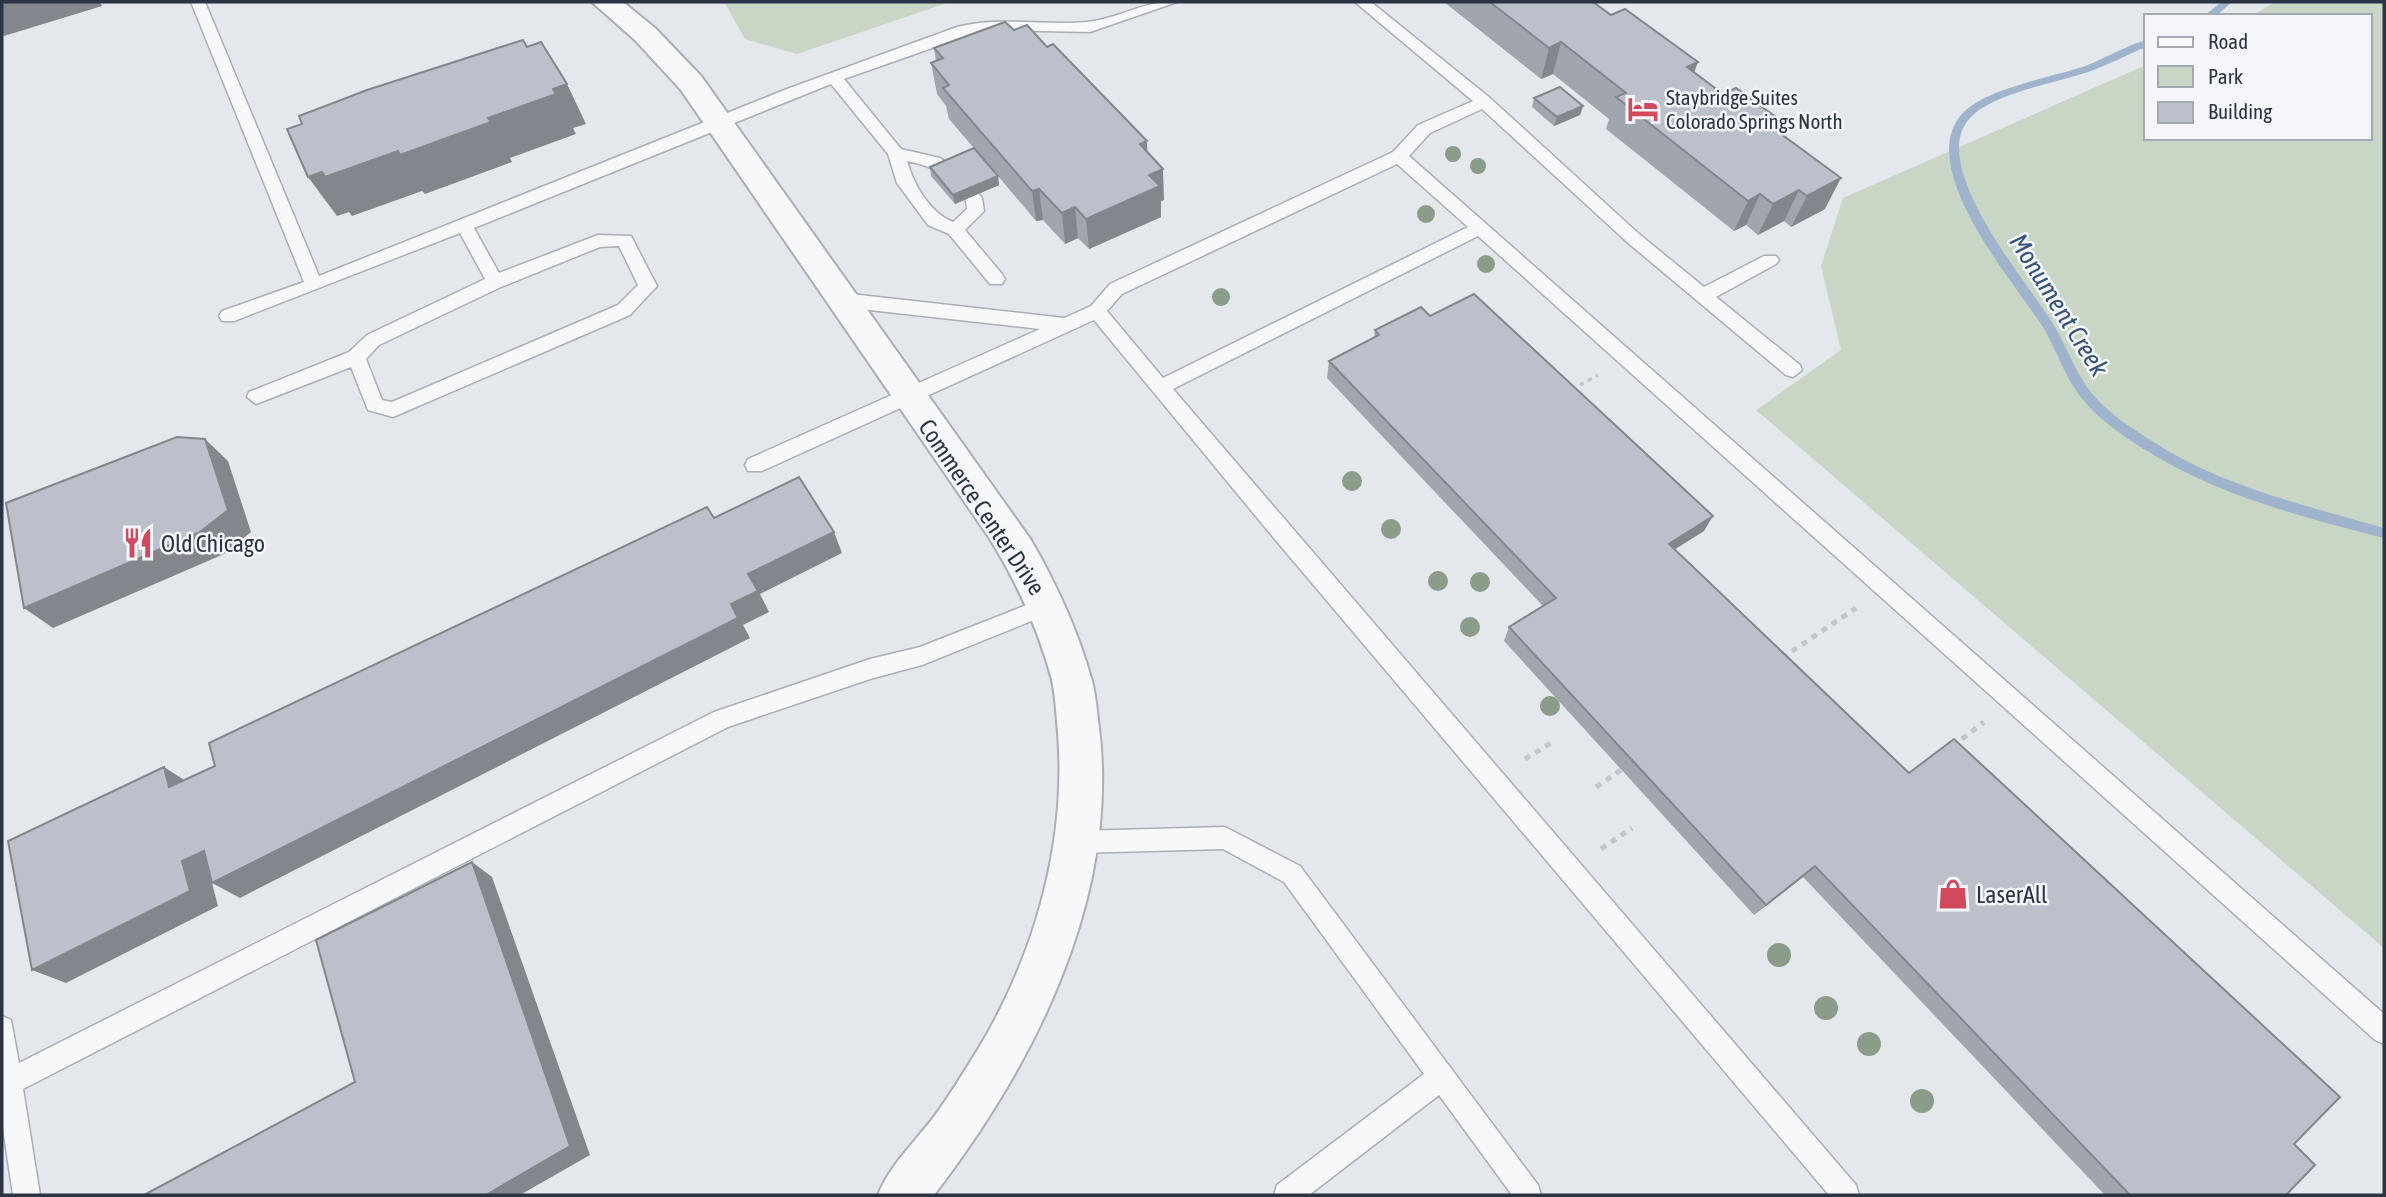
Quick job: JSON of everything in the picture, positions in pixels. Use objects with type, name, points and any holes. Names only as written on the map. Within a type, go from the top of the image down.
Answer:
[{"type":"street","name":"Commerce Center Drive","points":[[606,2],[676,65],[1001,527],[1047,606],[1072,681],[1080,728],[1077,842],[1049,954],[1024,1013],[998,1062],[903,1195]]},
{"type":"lane","points":[[201,2],[314,285]]},
{"type":"lane","points":[[228,316],[465,227],[718,122],[972,27],[1077,28],[1104,24],[1170,2]]},
{"type":"lane","points":[[1362,2],[1483,102],[1633,238],[1793,370]]},
{"type":"lane","points":[[834,77],[896,153],[905,183],[933,221],[955,230],[996,279]]},
{"type":"lane","points":[[755,465],[1097,312],[1116,289],[1399,156],[1424,130],[1483,102]]},
{"type":"lane","points":[[896,153],[947,165],[972,195],[975,211],[955,230]]},
{"type":"lane","points":[[1399,156],[2384,1031]]},
{"type":"lane","points":[[465,227],[495,282]]},
{"type":"lane","points":[[1161,387],[1480,228]]},
{"type":"lane","points":[[256,397],[356,357],[373,340],[495,282],[598,242],[625,240],[648,286],[624,310],[393,410],[375,405],[356,357]]},
{"type":"lane","points":[[1704,295],[1770,260]]},
{"type":"lane","points":[[842,300],[1069,325]]},
{"type":"lane","points":[[1097,312],[1846,1195]]},
{"type":"lane","points":[[5,1084],[722,719],[870,669],[922,656],[1047,606]]},
{"type":"lane","points":[[1077,842],[1226,838],[1292,874],[1528,1195]]},
{"type":"lane","points":[[2,1029],[5,1084],[26,1195]]},
{"type":"lane","points":[[1287,1195],[1441,1077]]},
{"type":"path","points":[[1771,665],[1836,622]]},
{"type":"path","points":[[1595,787],[1621,770]]},
{"type":"green space","points":[[724,2],[950,2],[797,54],[745,39]]},
{"type":"green space","points":[[2275,2],[2384,2],[2384,948],[1756,410],[1841,350],[1821,266],[1843,198],[2144,66],[2144,140],[2372,140],[2372,14],[2254,14]]},
{"type":"building","points":[[1490,2],[1593,2],[1611,15],[1625,9],[1698,62],[1687,67],[1723,94],[1736,88],[1784,123],[1773,128],[1841,178],[1807,196],[1799,190],[1773,204],[1760,194],[1748,201],[1616,97],[1626,93],[1561,42],[1549,48]]},
{"type":"building","points":[[1005,22],[1014,30],[1027,25],[1047,47],[1053,44],[1147,141],[1140,144],[1163,169],[1149,175],[1160,186],[1086,219],[1075,207],[1062,213],[1039,189],[1032,191],[943,88],[949,85],[931,63],[943,58],[934,48]]},
{"type":"building","points":[[523,40],[527,47],[541,42],[567,84],[553,89],[556,94],[488,118],[491,122],[400,155],[398,151],[325,177],[322,172],[308,177],[287,129],[302,124],[299,116],[367,90]]},
{"type":"building","points":[[1560,87],[1583,106],[1557,117],[1534,98]]},
{"type":"building","points":[[974,148],[998,176],[953,195],[930,167]]},
{"type":"building","points":[[1474,294],[1713,516],[1669,544],[1909,773],[1954,739],[2340,1097],[2294,1144],[2315,1165],[2286,1195],[2130,1195],[1815,866],[1766,905],[1509,627],[1556,598],[1329,361],[1379,335],[1375,330],[1421,307],[1430,316]]},
{"type":"building","name":"Old Chicago","points":[[177,437],[205,439],[228,510],[200,532],[24,608],[6,503]]},
{"type":"building","points":[[799,477],[834,532],[748,574],[758,591],[731,604],[738,618],[212,883],[204,851],[182,861],[190,891],[32,970],[8,841],[164,767],[169,787],[215,766],[209,743],[707,507],[714,518]]},
{"type":"building","points":[[472,862],[570,1146],[486,1195],[144,1195],[355,1082],[316,940]]},
{"type":"waterway","name":"Monument Creek","points":[[2212,14],[2227,2]]},
{"type":"waterway","name":"Monument Creek","points":[[2144,44],[2091,67],[1990,100],[1965,116],[1954,136],[1954,161],[1963,190],[1978,221],[2045,321],[2082,390],[2107,416],[2170,459],[2220,484],[2384,533]]},
{"type":"place","name":"Staybridge Suites Colorado Springs North","points":[[1643,109]]},
{"type":"place","name":"Old Chicago","points":[[138,543]]},
{"type":"place","name":"LaserAll","points":[[1953,894]]}]
